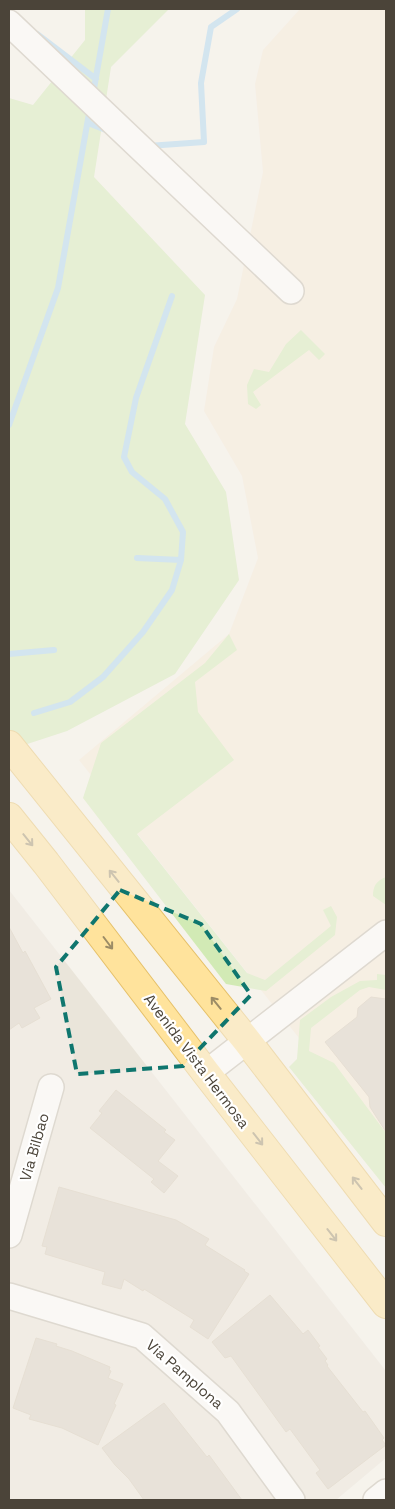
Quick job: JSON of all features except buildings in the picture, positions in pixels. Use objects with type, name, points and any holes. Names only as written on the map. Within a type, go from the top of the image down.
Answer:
[{"type":"main road","points":[[15,753],[247,1041],[386,1222]]},
{"type":"main road","name":"Avenida Vista Hermosa","points":[[9,817],[386,1304]]},
{"type":"street","points":[[9,23],[291,291]]},
{"type":"street","points":[[206,1073],[386,932]]},
{"type":"street","name":"Via Bilbao","points":[[9,1235],[51,1087]]},
{"type":"street","name":"Via Pamplona","points":[[9,1296],[142,1336],[228,1412],[292,1500]]},
{"type":"street","points":[[376,1500],[386,1492]]},
{"type":"highlighted area","points":[[120,890],[201,924],[251,995],[183,1066],[77,1074],[56,967]]},
{"type":"shaded area","points":[[300,9],[386,9],[386,1148],[79,760],[229,634],[258,558],[242,476],[204,411],[214,347],[237,299],[263,172],[255,84],[263,50]]},
{"type":"shaded area","points":[[9,890],[386,1371],[386,1458],[336,1500],[9,1500]]},
{"type":"green space","points":[[85,9],[169,9],[111,67],[94,177],[205,295],[185,424],[226,492],[239,580],[175,674],[67,731],[9,750],[9,98],[33,105],[85,40]]},
{"type":"green space","points":[[301,330],[325,354],[319,360],[309,350],[253,392],[261,405],[256,409],[248,404],[247,385],[254,369],[269,372],[286,344]]},
{"type":"green space","points":[[229,634],[237,650],[195,682],[198,712],[234,760],[137,834],[247,973],[265,980],[331,926],[323,910],[331,906],[337,917],[335,935],[266,991],[226,984],[83,798],[101,743],[205,663]]},
{"type":"green space","points":[[386,877],[386,905],[373,896],[376,884]]},
{"type":"green space","points":[[377,974],[386,975],[386,990],[369,987],[360,990],[311,1028],[309,1051],[334,1063],[386,1133],[386,1188],[289,1067],[297,1059],[300,1020],[331,997],[360,981],[377,980]]},
{"type":"waterway","points":[[93,94],[108,9]]},
{"type":"waterway","points":[[148,146],[204,142],[201,83],[211,27],[237,9]]},
{"type":"waterway","points":[[37,34],[96,79]]},
{"type":"waterway","points":[[9,425],[58,288],[90,108]]},
{"type":"waterway","points":[[88,123],[111,132]]},
{"type":"waterway","points":[[34,713],[70,702],[103,677],[143,632],[172,590],[181,560],[183,532],[165,499],[132,472],[124,457],[136,398],[172,296]]},
{"type":"waterway","points":[[137,558],[181,560]]},
{"type":"waterway","points":[[9,654],[54,650]]}]
